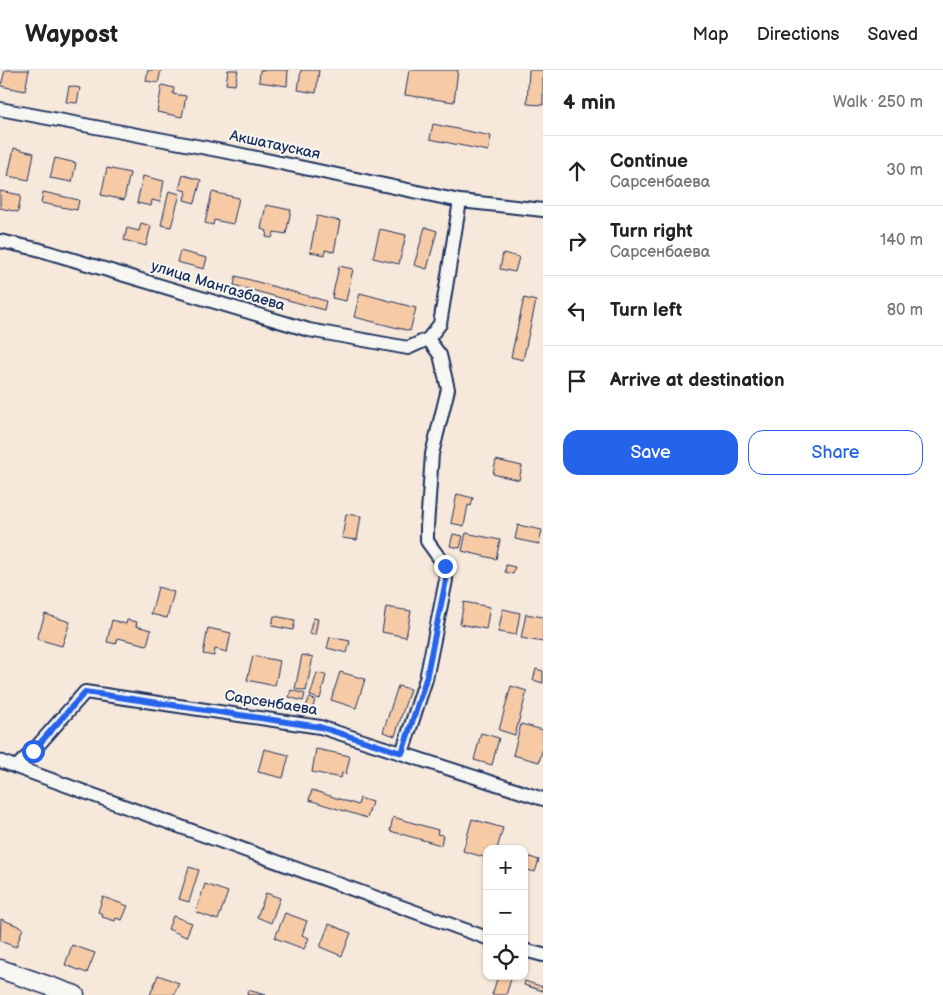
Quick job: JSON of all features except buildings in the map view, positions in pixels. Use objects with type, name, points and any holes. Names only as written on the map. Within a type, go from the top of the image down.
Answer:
[{"type":"street","name":"Акшатауская","points":[[0,109],[233,153],[460,201],[543,210]]},
{"type":"street","points":[[402,753],[426,679],[446,580],[445,566],[428,541],[427,527],[432,454],[448,389],[440,355],[428,339],[440,324],[460,201]]},
{"type":"street","name":"улица Мангазбаева","points":[[0,240],[37,248],[309,330],[408,348],[428,339]]},
{"type":"street","name":"Сарсенбаева","points":[[16,767],[33,751],[85,692],[320,727],[543,799]]},
{"type":"street","points":[[0,761],[483,937]]},
{"type":"street","points":[[528,951],[543,955]]},
{"type":"street","points":[[0,968],[75,995]]},
{"type":"route","points":[[33,751],[85,692],[320,727],[402,753],[426,679],[446,580],[445,566]]}]
